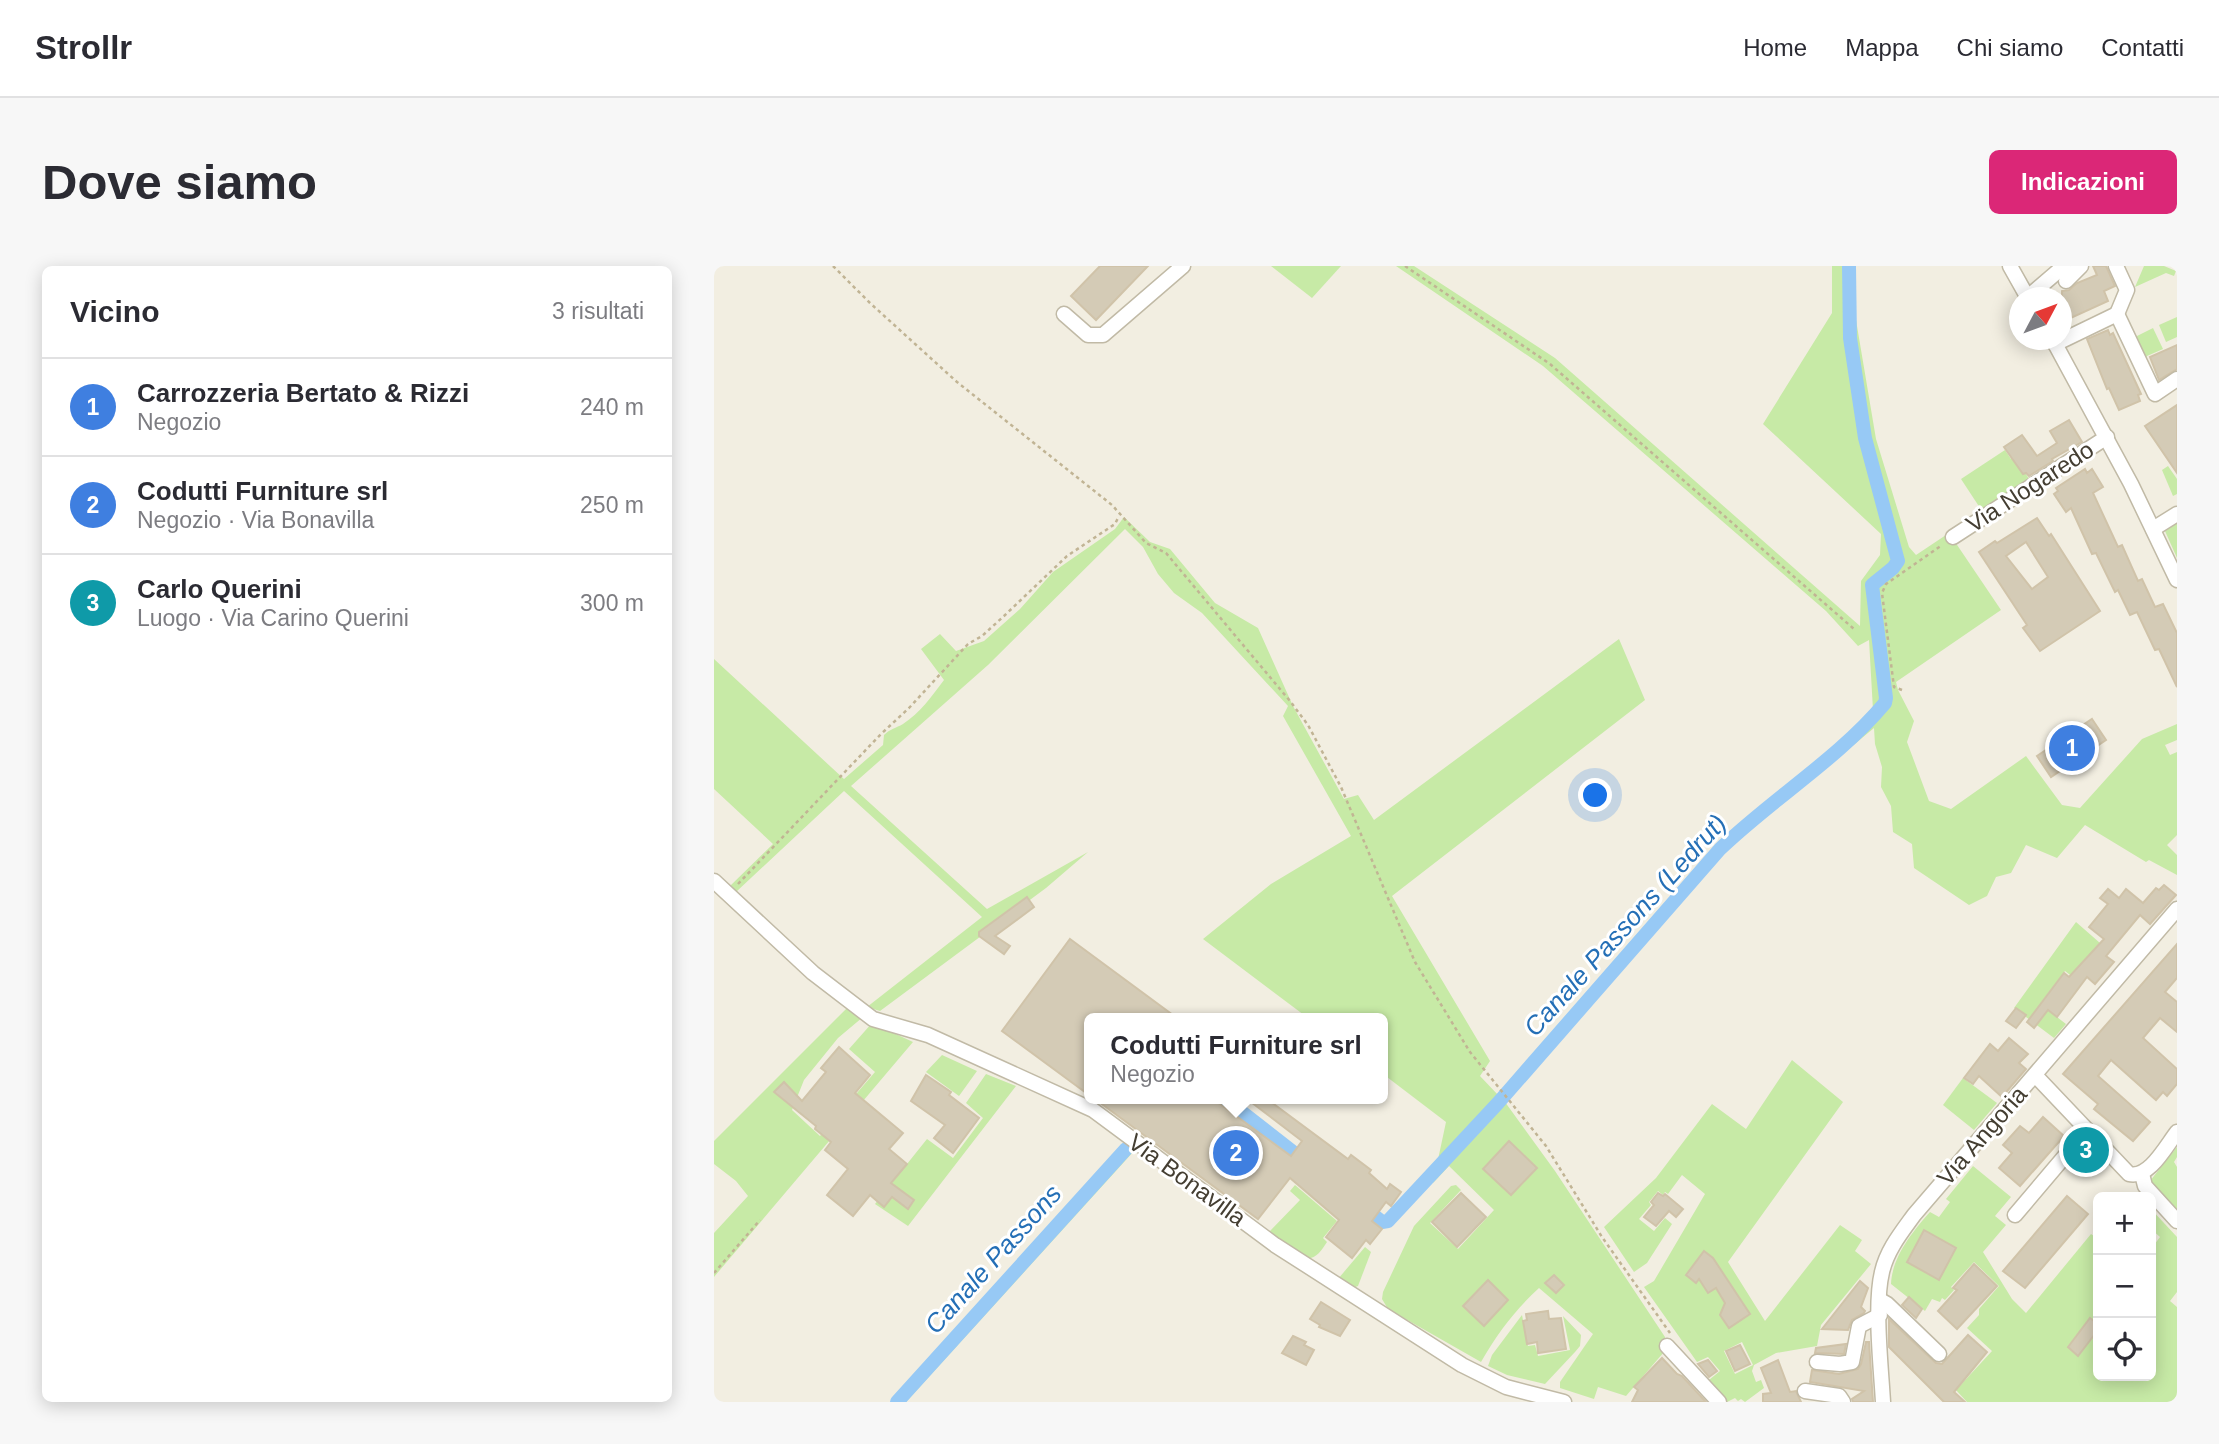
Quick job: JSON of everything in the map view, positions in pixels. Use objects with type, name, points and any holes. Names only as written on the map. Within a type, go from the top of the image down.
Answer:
[{"type":"street","points":[[1064,314],[1088,335],[1103,335],[1183,266]]},
{"type":"street","points":[[2010,266],[2022,287]]},
{"type":"street","points":[[2043,287],[2081,266]]},
{"type":"street","points":[[2072,334],[2117,314],[2127,290],[2116,266]]},
{"type":"street","points":[[2117,314],[2155,394],[2177,379]]},
{"type":"street","name":"Via Nogaredo","points":[[2058,350],[2107,437],[2177,580]]},
{"type":"street","name":"Via Nogaredo","points":[[1953,537],[2107,437]]},
{"type":"street","points":[[2153,529],[2177,514]]},
{"type":"street","name":"Via Bonavilla","points":[[714,881],[813,973],[873,1019],[928,1035],[1093,1110],[1275,1245],[1462,1366],[1506,1387],[1563,1402]]},
{"type":"street","name":"Via Angoria","points":[[1883,1402],[1880,1307],[1882,1272],[1900,1234],[2177,909]]},
{"type":"street","points":[[2035,1074],[2124,1170],[2140,1175],[2145,1186],[2177,1220]]},
{"type":"street","points":[[2015,1215],[2087,1130]]},
{"type":"street","points":[[2140,1175],[2177,1132]]},
{"type":"street","points":[[1817,1362],[1852,1362],[1859,1326],[1887,1304],[1938,1354]]},
{"type":"street","points":[[1671,1345],[1719,1402]]},
{"type":"street","points":[[1805,1391],[1839,1396],[1843,1402]]},
{"type":"path","points":[[833,266],[957,382],[1112,505],[1119,516],[1146,543],[1166,553],[1282,690],[1308,725],[1341,788],[1415,961],[1470,1052],[1560,1165],[1602,1237],[1670,1332],[1671,1345]]},
{"type":"path","points":[[1405,266],[1550,363],[1854,629]]},
{"type":"path","points":[[728,894],[968,644],[982,636],[1067,556],[1115,524],[1119,516]]},
{"type":"path","points":[[1902,690],[1894,687],[1882,593],[1886,584],[1953,537]]},
{"type":"path","points":[[714,1273],[760,1220]]},
{"type":"green space","points":[[1271,266],[1341,266],[1312,298]]},
{"type":"green space","points":[[1396,266],[1414,266],[1555,358],[1860,626],[1861,581],[1880,555],[1881,534],[1763,424],[1832,313],[1832,266],[1854,266],[1856,320],[1876,439],[1909,547],[1916,555],[1949,533],[2001,610],[1896,682],[1914,721],[1907,742],[1929,801],[1951,809],[2026,756],[2062,805],[2080,808],[2142,739],[2177,724],[2177,740],[2165,745],[2170,755],[2177,752],[2177,835],[2167,845],[2177,855],[2177,875],[2149,860],[2146,862],[2085,825],[2057,858],[2026,845],[2011,873],[1996,877],[1987,896],[1969,905],[1914,868],[1912,844],[1893,832],[1891,806],[1881,787],[1882,767],[1875,744],[1874,728],[1723,853],[1505,1102],[1555,1171],[1665,1337],[1664,1352],[1626,1396],[1598,1387],[1594,1399],[1560,1388],[1560,1382],[1593,1334],[1539,1288],[1507,1323],[1481,1362],[1388,1309],[1382,1299],[1414,1226],[1451,1186],[1456,1185],[1461,1190],[1430,1223],[1458,1249],[1494,1210],[1449,1166],[1433,1183],[1446,1122],[1388,1078],[1388,1013],[1301,1013],[1203,939],[1271,884],[1351,836],[1283,716],[1288,706],[1202,613],[1174,593],[1158,574],[1143,547],[1125,529],[988,665],[851,786],[987,909],[1088,852],[1046,888],[880,1011],[867,1007],[982,917],[844,791],[736,892],[730,886],[773,844],[714,789],[714,659],[844,779],[883,745],[884,735],[909,720],[944,680],[921,649],[940,634],[956,651],[984,641],[1020,609],[1053,572],[1115,529],[1124,517],[1150,542],[1170,549],[1215,603],[1258,628],[1293,706],[1344,799],[1358,795],[1374,820],[1619,639],[1645,700],[1392,896],[1490,1061],[1480,1076],[1499,1096],[1716,847],[1856,729],[1873,710],[1869,640],[1858,646],[1826,611],[1543,366]]},
{"type":"green space","points":[[2144,266],[2164,266],[2176,271],[2174,276],[2166,273],[2135,287]]},
{"type":"green space","points":[[2177,317],[2177,337],[2166,342],[2159,325]]},
{"type":"green space","points":[[2153,328],[2163,349],[2145,359],[2135,337]]},
{"type":"green space","points":[[2005,450],[2011,459],[2017,455],[2020,466],[2030,480],[1982,511],[1961,479]]},
{"type":"green space","points":[[2168,466],[2177,479],[2177,494],[2173,496],[2162,470]]},
{"type":"green space","points":[[2177,523],[2177,558],[2165,531]]},
{"type":"green space","points":[[2076,922],[2100,943],[2074,978],[2065,971],[2040,1004],[2066,1024],[2054,1038],[2014,1008]]},
{"type":"green space","points":[[847,1008],[863,1017],[838,1038],[804,1080],[792,1110],[820,1136],[875,1072],[849,1049],[872,1023],[913,1042],[714,1277],[714,1233],[748,1196],[736,1181],[714,1164],[714,1141]]},
{"type":"green space","points":[[942,1055],[977,1071],[959,1096],[926,1072]]},
{"type":"green space","points":[[1792,1060],[1843,1102],[1728,1262],[1765,1321],[1840,1225],[1862,1240],[1855,1251],[1871,1264],[1821,1325],[1817,1346],[1776,1353],[1754,1365],[1752,1371],[1756,1382],[1761,1380],[1764,1388],[1745,1402],[1735,1398],[1727,1402],[1709,1380],[1720,1371],[1708,1357],[1697,1362],[1644,1287],[1654,1281],[1705,1194],[1682,1175],[1668,1194],[1665,1192],[1663,1195],[1658,1191],[1639,1219],[1654,1231],[1665,1218],[1672,1224],[1647,1263],[1634,1272],[1604,1227],[1656,1178],[1712,1104],[1746,1129]],"holes":[[[1742,1342],[1753,1365],[1735,1374],[1724,1351]]]},
{"type":"green space","points":[[986,1074],[1016,1086],[908,1226],[875,1204],[927,1139],[953,1158],[983,1118],[966,1103]]},
{"type":"green space","points":[[1963,1078],[1997,1103],[1974,1130],[1943,1105]]},
{"type":"green space","points":[[1125,1145],[1134,1151],[906,1402],[892,1402]]},
{"type":"green space","points":[[2177,1147],[2174,1162],[2177,1167],[2177,1210],[2150,1181]]},
{"type":"green space","points":[[1973,1166],[2011,1197],[1995,1216],[2006,1225],[1983,1252],[2012,1299],[2026,1313],[2091,1234],[2093,1235],[2093,1381],[2156,1381],[2156,1242],[2160,1237],[2156,1233],[2156,1214],[2177,1237],[2177,1292],[2170,1301],[2177,1307],[2177,1395],[2172,1402],[1967,1402],[1956,1390],[1992,1351],[1967,1328],[1999,1286],[1974,1262],[1951,1287],[1954,1290],[1945,1300],[1942,1298],[1940,1302],[1932,1299],[1925,1311],[1891,1284],[1895,1264],[1910,1236],[1930,1212],[1939,1217],[1950,1202],[1946,1199]]},
{"type":"green space","points":[[1295,1185],[1337,1221],[1323,1238],[1327,1242],[1325,1245],[1312,1258],[1304,1258],[1268,1233],[1300,1200],[1290,1191]]},
{"type":"green space","points":[[1365,1247],[1371,1252],[1358,1286],[1353,1288],[1338,1279]]},
{"type":"green space","points":[[1522,1315],[1528,1346],[1535,1345],[1538,1356],[1570,1350],[1563,1316],[1581,1335],[1580,1346],[1545,1384],[1507,1375],[1488,1366],[1492,1355]]},
{"type":"building","points":[[1100,266],[1148,266],[1096,320],[1071,296]]},
{"type":"building","points":[[2093,266],[2106,266],[2115,286],[2104,291],[2108,301],[2072,317],[2072,287],[2097,275]]},
{"type":"building","points":[[2108,330],[2110,335],[2113,333],[2141,394],[2138,395],[2140,401],[2119,410],[2109,388],[2107,389],[2087,339]]},
{"type":"building","points":[[2177,345],[2177,369],[2159,380],[2150,357]]},
{"type":"building","points":[[2177,405],[2177,473],[2145,426]]},
{"type":"building","points":[[2069,420],[2082,442],[2029,476],[2023,474],[2004,447],[2022,435],[2037,456],[2057,443],[2050,431]]},
{"type":"building","points":[[2085,469],[2087,473],[2092,469],[2103,487],[2093,493],[2118,547],[2122,545],[2138,581],[2142,579],[2155,607],[2163,604],[2177,633],[2177,687],[2137,612],[2130,615],[2096,553],[2092,554],[2071,508],[2066,512],[2054,494],[2058,491],[2056,488]]},
{"type":"building","points":[[2037,518],[2049,536],[2051,534],[2100,611],[2040,651],[2023,628],[2027,625],[1979,552],[1995,541],[1997,543]],"holes":[[[2026,542],[2048,577],[2032,589],[2006,556]]]},
{"type":"building","points":[[2092,719],[2106,740],[2051,777],[2037,756]]},
{"type":"building","points":[[2164,885],[2176,895],[2150,924],[2140,915],[2106,956],[2114,962],[2095,984],[2087,977],[2057,1017],[2048,1010],[2034,1028],[2027,1022],[2064,973],[2069,977],[2104,939],[2089,927],[2108,904],[2100,898],[2108,889],[2119,898],[2126,889],[2143,903],[2156,888],[2159,890]]},
{"type":"building","points":[[1027,897],[1034,907],[995,936],[1010,946],[1004,954],[979,936],[979,932]]},
{"type":"building","points":[[1070,939],[1170,1013],[1084,1013],[1084,1091],[1002,1031]]},
{"type":"building","points":[[2177,944],[2177,978],[2165,992],[2177,1002],[2177,1032],[2160,1018],[2143,1038],[2177,1069],[2177,1084],[2167,1096],[2163,1092],[2156,1100],[2111,1060],[2098,1076],[2150,1122],[2133,1141],[2094,1109],[2098,1104],[2063,1074]]},
{"type":"building","points":[[2016,1008],[2026,1015],[2016,1028],[2006,1021]]},
{"type":"building","points":[[2009,1038],[2028,1054],[2019,1063],[2026,1069],[2002,1097],[1979,1076],[1973,1084],[1964,1078],[1990,1044],[1998,1051]]},
{"type":"building","points":[[839,1047],[870,1075],[855,1093],[903,1133],[889,1149],[907,1164],[891,1183],[914,1200],[908,1209],[892,1197],[884,1207],[870,1195],[853,1216],[827,1195],[848,1169],[825,1150],[831,1142],[815,1129],[816,1126],[774,1092],[784,1082],[802,1101],[826,1072],[821,1068]]},
{"type":"building","points":[[926,1075],[951,1092],[949,1095],[979,1118],[953,1153],[934,1138],[945,1125],[911,1101]]},
{"type":"building","points":[[1102,1104],[1220,1104],[1291,1156],[1302,1141],[1254,1104],[1274,1104],[1348,1159],[1351,1155],[1371,1170],[1369,1173],[1387,1189],[1390,1184],[1401,1192],[1391,1206],[1386,1202],[1372,1221],[1382,1229],[1370,1244],[1366,1240],[1352,1258],[1326,1237],[1339,1220],[1290,1178],[1258,1219]]},
{"type":"building","points":[[2043,1117],[2064,1136],[2020,1186],[1999,1168],[2012,1153],[2003,1145],[2020,1126],[2029,1133]]},
{"type":"building","points":[[1509,1141],[1537,1168],[1511,1195],[1483,1169]]},
{"type":"building","points":[[1461,1193],[1486,1217],[1457,1247],[1432,1222]]},
{"type":"building","points":[[1658,1193],[1663,1196],[1665,1194],[1683,1209],[1676,1217],[1669,1211],[1656,1226],[1644,1217],[1654,1205],[1651,1202]]},
{"type":"building","points":[[2067,1196],[2088,1214],[2025,1288],[2003,1271]]},
{"type":"building","points":[[1924,1230],[1956,1248],[1939,1280],[1907,1262]]},
{"type":"building","points":[[1704,1251],[1713,1258],[1750,1314],[1729,1328],[1720,1315],[1725,1303],[1716,1288],[1708,1293],[1699,1279],[1696,1283],[1686,1275]]},
{"type":"building","points":[[1974,1264],[1997,1286],[1957,1329],[1938,1311],[1957,1290],[1953,1288]]},
{"type":"building","points":[[1554,1275],[1564,1285],[1556,1293],[1545,1283]]},
{"type":"building","points":[[1488,1280],[1508,1300],[1484,1326],[1463,1306]]},
{"type":"building","points":[[1860,1281],[1868,1288],[1861,1307],[1864,1313],[1852,1320],[1848,1330],[1822,1329]]},
{"type":"building","points":[[1909,1297],[1922,1309],[1916,1318],[1902,1305]]},
{"type":"building","points":[[1321,1302],[1350,1320],[1340,1336],[1319,1327],[1320,1325],[1310,1319]]},
{"type":"building","points":[[1548,1311],[1549,1319],[1561,1318],[1566,1349],[1538,1353],[1537,1342],[1527,1344],[1523,1321],[1527,1320],[1526,1314]]},
{"type":"building","points":[[2090,1318],[2093,1320],[2093,1336],[2078,1356],[2068,1347]]},
{"type":"building","points":[[1889,1319],[1936,1363],[1942,1364],[1968,1335],[1987,1352],[1954,1392],[1965,1402],[1944,1402],[1889,1347]]},
{"type":"building","points":[[1293,1336],[1306,1342],[1304,1345],[1314,1350],[1306,1365],[1282,1353]]},
{"type":"building","points":[[1866,1342],[1869,1342],[1873,1402],[1853,1402],[1852,1399],[1864,1391],[1810,1382],[1812,1370],[1839,1374],[1858,1369]]},
{"type":"building","points":[[1846,1344],[1844,1354],[1815,1353],[1816,1348]]},
{"type":"building","points":[[1740,1345],[1750,1364],[1735,1371],[1726,1351]]},
{"type":"building","points":[[1662,1358],[1706,1402],[1632,1402],[1638,1390],[1634,1387]]},
{"type":"building","points":[[1708,1360],[1717,1371],[1709,1377],[1698,1364]]},
{"type":"building","points":[[1778,1360],[1790,1392],[1796,1391],[1801,1402],[1763,1402],[1763,1394],[1771,1393],[1761,1368]]},
{"type":"waterway","name":"Canale Passons (Ledrut)","points":[[1362,1206],[1382,1222],[1388,1221],[1498,1103],[1720,849],[1847,742],[1885,703],[1872,585],[1898,561],[1865,438],[1850,338],[1849,266]]},
{"type":"waterway","name":"Canale Passons (Ledrut)","points":[[1231,1104],[1307,1163]]},
{"type":"waterway","name":"Canale Passons","points":[[897,1402],[1126,1149]]},
{"type":"place","name":"Carrozzeria Bertato & Rizzi","points":[[2072,748]]},
{"type":"place","name":"Carlo Querini","points":[[2086,1150]]},
{"type":"place","name":"Codutti Furniture srl","points":[[1236,1153]]}]
